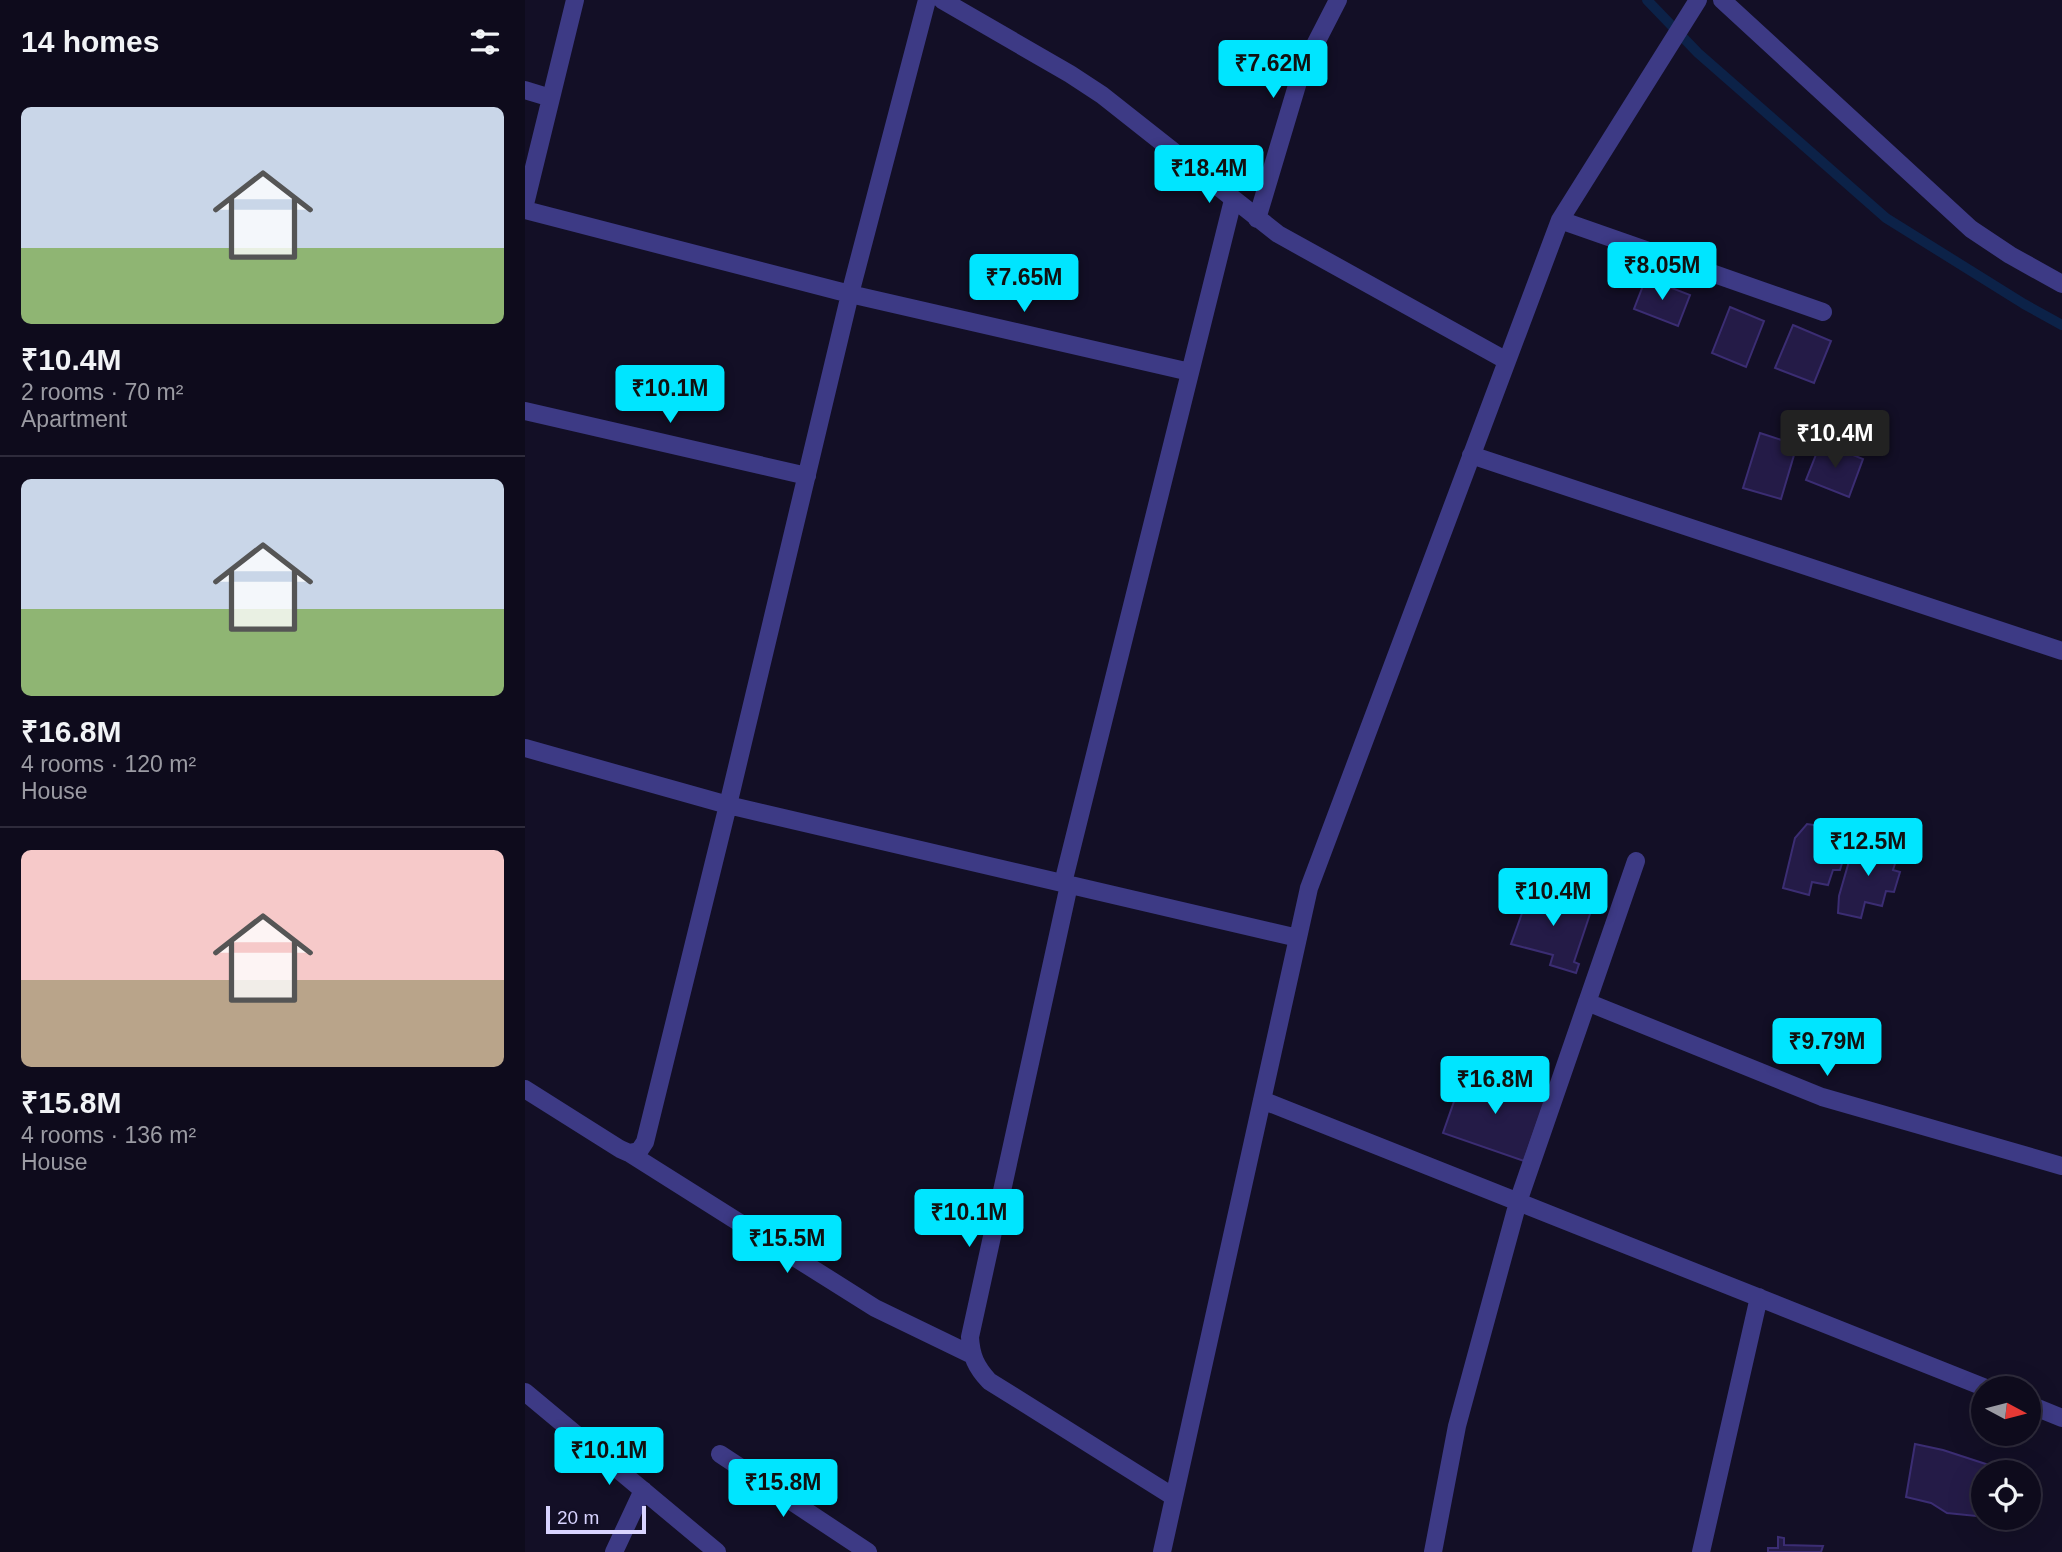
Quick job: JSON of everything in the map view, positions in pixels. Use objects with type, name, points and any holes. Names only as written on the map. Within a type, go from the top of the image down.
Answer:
[{"type":"street","points":[[525,204],[575,0]]},
{"type":"street","points":[[629,1153],[639,1150],[645,1142],[851,295],[927,0]]},
{"type":"street","points":[[941,0],[1102,95],[1257,219],[1289,240],[1507,361]]},
{"type":"street","points":[[1257,219],[1301,72],[1338,0]]},
{"type":"street","points":[[1161,1552],[1309,888],[1560,220],[1698,0]]},
{"type":"street","points":[[1722,0],[1971,229],[2062,284]]},
{"type":"street","points":[[525,90],[551,98]]},
{"type":"street","points":[[1174,1497],[989,1381],[970,1353],[970,1337],[1066,884],[1233,200]]},
{"type":"street","points":[[525,210],[851,295],[1190,372]]},
{"type":"street","points":[[1560,220],[1823,312]]},
{"type":"street","points":[[525,411],[807,476]]},
{"type":"street","points":[[1471,455],[2062,651]]},
{"type":"street","points":[[525,748],[729,805],[1298,939]]},
{"type":"street","points":[[1433,1552],[1457,1426],[1518,1202],[1636,861]]},
{"type":"street","points":[[1587,1002],[1822,1097],[2062,1166]]},
{"type":"street","points":[[525,1089],[875,1308],[970,1353]]},
{"type":"street","points":[[1262,1100],[1971,1382]]},
{"type":"street","points":[[1700,1552],[1759,1297]]},
{"type":"street","points":[[525,1392],[717,1552]]},
{"type":"street","points":[[2041,1409],[2062,1418]]},
{"type":"street","points":[[720,1454],[867,1552]]},
{"type":"street","points":[[614,1552],[643,1490]]},
{"type":"building","points":[[1646,278],[1690,295],[1678,326],[1634,309]]},
{"type":"building","points":[[1730,307],[1764,321],[1746,367],[1712,353]]},
{"type":"building","points":[[1793,325],[1831,341],[1814,383],[1775,368]]},
{"type":"building","points":[[1760,433],[1797,445],[1781,499],[1743,488]]},
{"type":"building","points":[[1821,442],[1863,459],[1849,497],[1806,480]]},
{"type":"building","points":[[1822,820],[1836,825],[1834,831],[1845,833],[1840,852],[1845,853],[1840,870],[1833,870],[1828,885],[1812,882],[1809,895],[1783,888],[1795,838],[1807,824],[1821,826]]},
{"type":"building","points":[[1860,839],[1899,851],[1893,870],[1900,872],[1894,892],[1886,891],[1882,906],[1865,902],[1861,918],[1838,913],[1839,896],[1852,851],[1857,848]]},
{"type":"building","points":[[1531,888],[1592,908],[1574,962],[1579,964],[1576,973],[1550,965],[1553,955],[1511,944]]},
{"type":"building","points":[[1465,1070],[1546,1098],[1524,1161],[1443,1133]]},
{"type":"building","points":[[1915,1444],[1974,1460],[1971,1460],[1971,1515],[1947,1513],[1931,1503],[1906,1497]]},
{"type":"building","points":[[1778,1537],[1784,1538],[1784,1545],[1823,1546],[1821,1552],[1768,1552],[1768,1548],[1778,1548]]},
{"type":"waterway","points":[[1647,0],[1698,53],[1886,218],[2062,325]]}]
